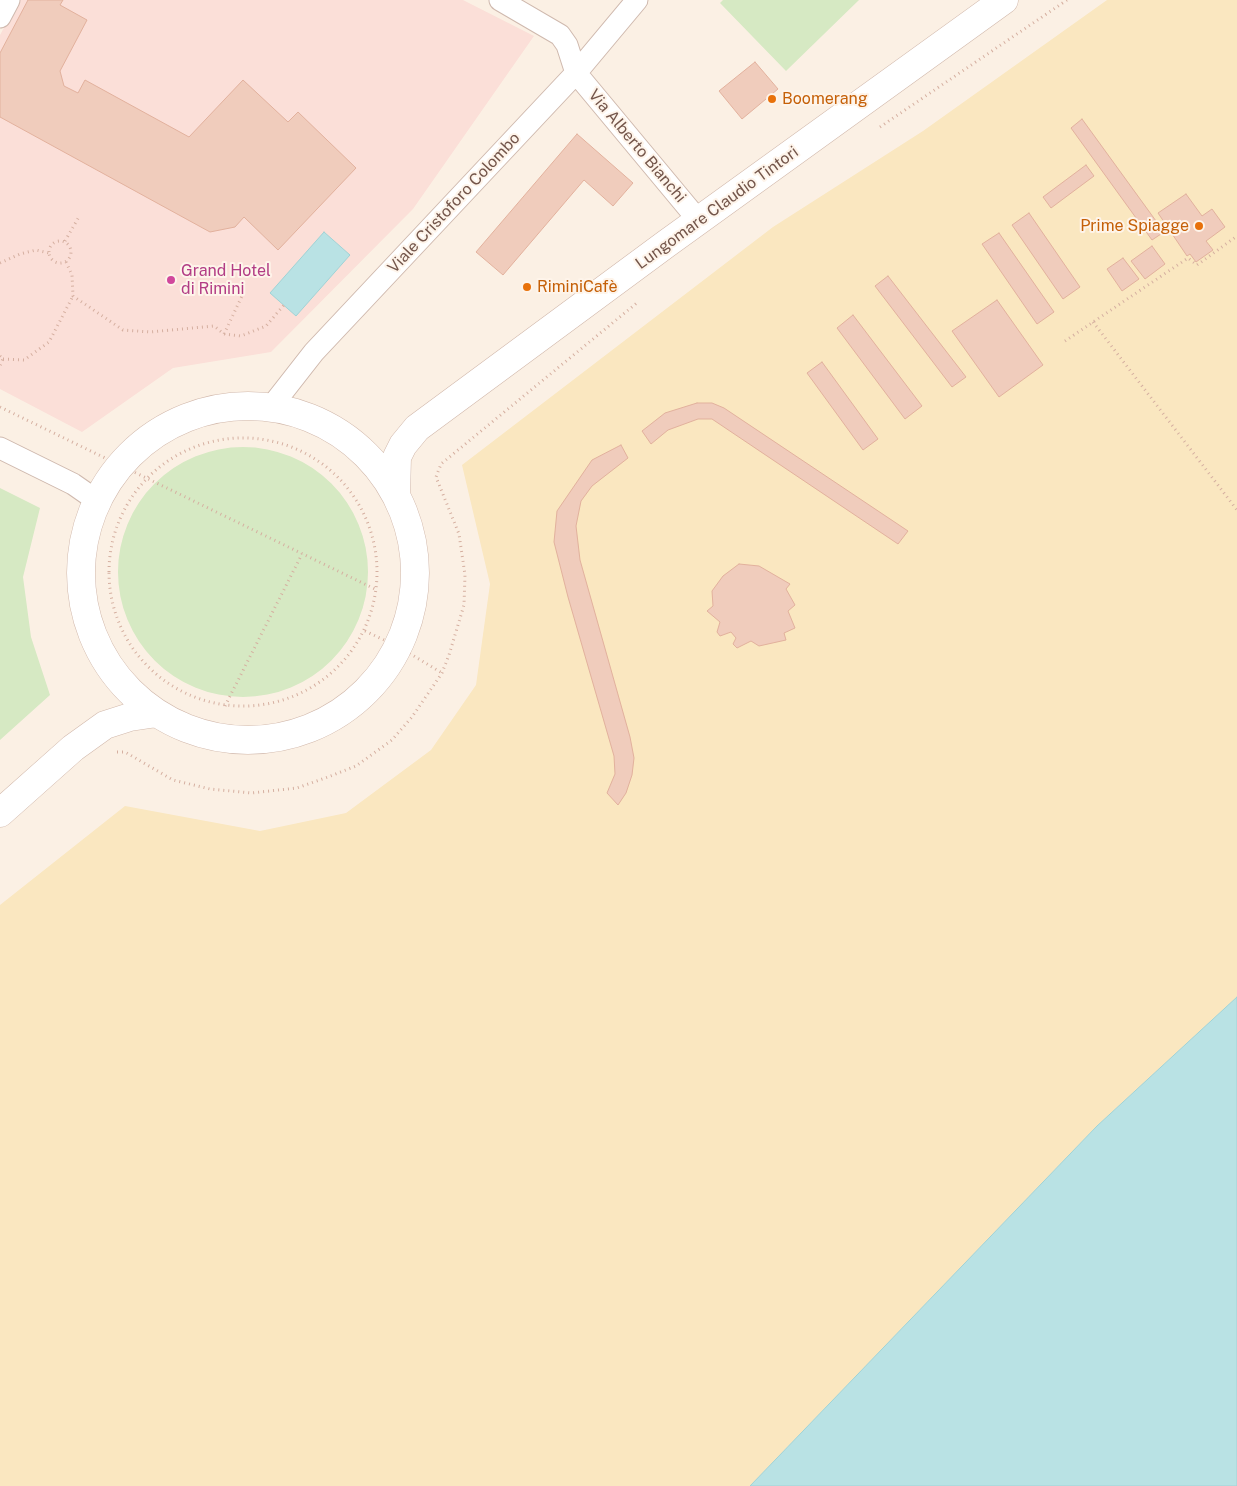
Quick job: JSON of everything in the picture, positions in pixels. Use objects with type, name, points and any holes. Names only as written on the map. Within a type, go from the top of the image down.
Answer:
[{"type":"street","points":[[0,17],[9,0]]},
{"type":"street","points":[[500,0],[560,35],[567,45],[576,73]]},
{"type":"street","name":"Viale Cristoforo Colombo","points":[[271,407],[314,352],[576,73],[637,0]]},
{"type":"street","name":"Lungomare Claudio Tintori","points":[[396,494],[397,457],[402,445],[417,428],[698,221],[1004,0]]},
{"type":"street","name":"Via Alberto Bianchi","points":[[576,73],[698,221]]},
{"type":"street","points":[[228,406],[271,407],[321,422],[364,452],[396,494],[413,544],[414,596],[399,647],[368,692],[325,724],[273,740],[219,740],[168,721],[125,688],[96,647],[82,599],[82,548],[96,500],[119,465],[151,436],[188,416],[228,406]]},
{"type":"street","points":[[0,448],[73,484],[96,500]]},
{"type":"street","points":[[0,813],[72,748],[105,725],[130,717],[157,713]]},
{"type":"path","points":[[877,129],[1067,0]]},
{"type":"path","points":[[65,242],[80,215]]},
{"type":"path","points":[[1065,341],[1188,258],[1197,265],[1237,236]]},
{"type":"path","points":[[56,241],[65,242],[70,246],[71,256],[66,262],[59,263],[52,260],[48,253],[50,245],[56,241]]},
{"type":"path","points":[[1,265],[20,254],[36,250],[48,253]]},
{"type":"path","points":[[0,366],[2,357],[24,360],[49,342],[72,296],[72,275],[66,262]]},
{"type":"path","points":[[224,334],[243,294]]},
{"type":"path","points":[[72,296],[123,330],[150,332],[214,326],[224,334],[241,336],[266,326],[284,305]]},
{"type":"path","name":"Lungomare Claudio Tintori","points":[[442,673],[450,656],[464,605],[465,575],[459,534],[436,477],[441,464],[645,296]]},
{"type":"path","points":[[1093,322],[1237,510]]},
{"type":"path","points":[[0,407],[377,590]]},
{"type":"path","points":[[219,439],[261,439],[301,451],[336,475],[362,508],[376,548],[377,590],[364,631],[340,666],[307,691],[268,705],[225,706],[185,694],[150,670],[125,636],[111,596],[110,554],[122,514],[146,479],[180,453],[219,439]]},
{"type":"path","points":[[225,706],[302,554]]},
{"type":"path","points":[[110,752],[125,752],[173,780],[210,789],[251,792],[297,788],[356,766],[392,740],[412,717],[442,673],[399,647],[364,631]]},
{"type":"shaded area","name":"Grand Hotel di Rimini","points":[[19,0],[463,0],[534,36],[413,209],[271,352],[173,368],[82,432],[0,389],[0,35]]},
{"type":"green space","points":[[723,0],[859,0],[786,71],[720,3]]},
{"type":"green space","points":[[231,447],[255,447],[291,456],[313,468],[332,483],[347,502],[359,524],[366,548],[368,572],[366,596],[359,620],[347,642],[332,661],[313,676],[291,688],[255,697],[231,697],[195,688],[173,676],[154,661],[139,642],[127,620],[118,584],[118,560],[127,524],[139,502],[154,483],[173,468],[195,456]]},
{"type":"green space","points":[[0,488],[40,508],[23,577],[31,637],[50,695],[0,740]]},
{"type":"sand","points":[[1107,0],[1237,0],[1237,997],[1097,1126],[750,1486],[0,1486],[0,905],[125,806],[260,831],[346,813],[431,750],[476,685],[490,584],[462,465],[773,227],[923,131]]},
{"type":"water","points":[[324,232],[350,255],[296,316],[270,293]]},
{"type":"water","points":[[1237,997],[1237,1486],[750,1486],[1097,1126]]},
{"type":"building","points":[[28,0],[63,0],[60,5],[87,20],[60,71],[64,86],[78,93],[85,80],[189,137],[243,80],[288,122],[298,112],[356,168],[278,250],[244,217],[235,227],[210,232],[0,117],[0,53]]},
{"type":"building","points":[[755,62],[778,89],[742,119],[719,91]]},
{"type":"building","points":[[1082,119],[1164,232],[1152,240],[1071,128]]},
{"type":"building","points":[[577,134],[633,183],[613,206],[584,180],[503,275],[476,252]]},
{"type":"building","points":[[1086,165],[1094,176],[1051,208],[1043,197]]},
{"type":"building","points":[[1186,194],[1202,216],[1212,209],[1225,227],[1206,241],[1213,250],[1196,262],[1190,254],[1187,256],[1158,213]]},
{"type":"building","points":[[1029,213],[1080,287],[1063,299],[1012,225]]},
{"type":"building","points":[[999,233],[1054,312],[1037,324],[982,244]]},
{"type":"building","points":[[1152,246],[1165,264],[1145,279],[1131,261]]},
{"type":"building","points":[[1123,258],[1139,279],[1122,291],[1107,269]]},
{"type":"building","points":[[888,276],[966,377],[952,387],[875,286]]},
{"type":"building","points":[[997,300],[1043,365],[999,397],[952,331]]},
{"type":"building","points":[[853,315],[922,406],[905,419],[837,328]]},
{"type":"building","points":[[822,362],[878,439],[863,450],[807,373]]},
{"type":"building","points":[[697,403],[712,403],[724,408],[908,531],[898,544],[712,419],[698,419],[668,430],[651,444],[642,431],[665,413]]},
{"type":"building","points":[[621,445],[628,458],[592,486],[581,501],[576,526],[580,560],[630,737],[634,758],[632,775],[626,793],[618,805],[607,793],[615,774],[614,756],[554,542],[557,511],[592,460]]},
{"type":"building","points":[[739,564],[759,566],[790,584],[786,589],[795,605],[788,611],[795,628],[784,633],[786,640],[759,646],[751,641],[737,648],[733,644],[736,638],[731,632],[720,636],[717,632],[720,622],[707,611],[713,606],[712,591],[723,576]]},
{"type":"place","name":"Boomerang","points":[[772,99]]},
{"type":"place","name":"Prime Spiagge","points":[[1199,226]]},
{"type":"place","name":"Grand Hotel di Rimini","points":[[171,280]]},
{"type":"place","name":"RiminiCafè","points":[[527,287]]}]
